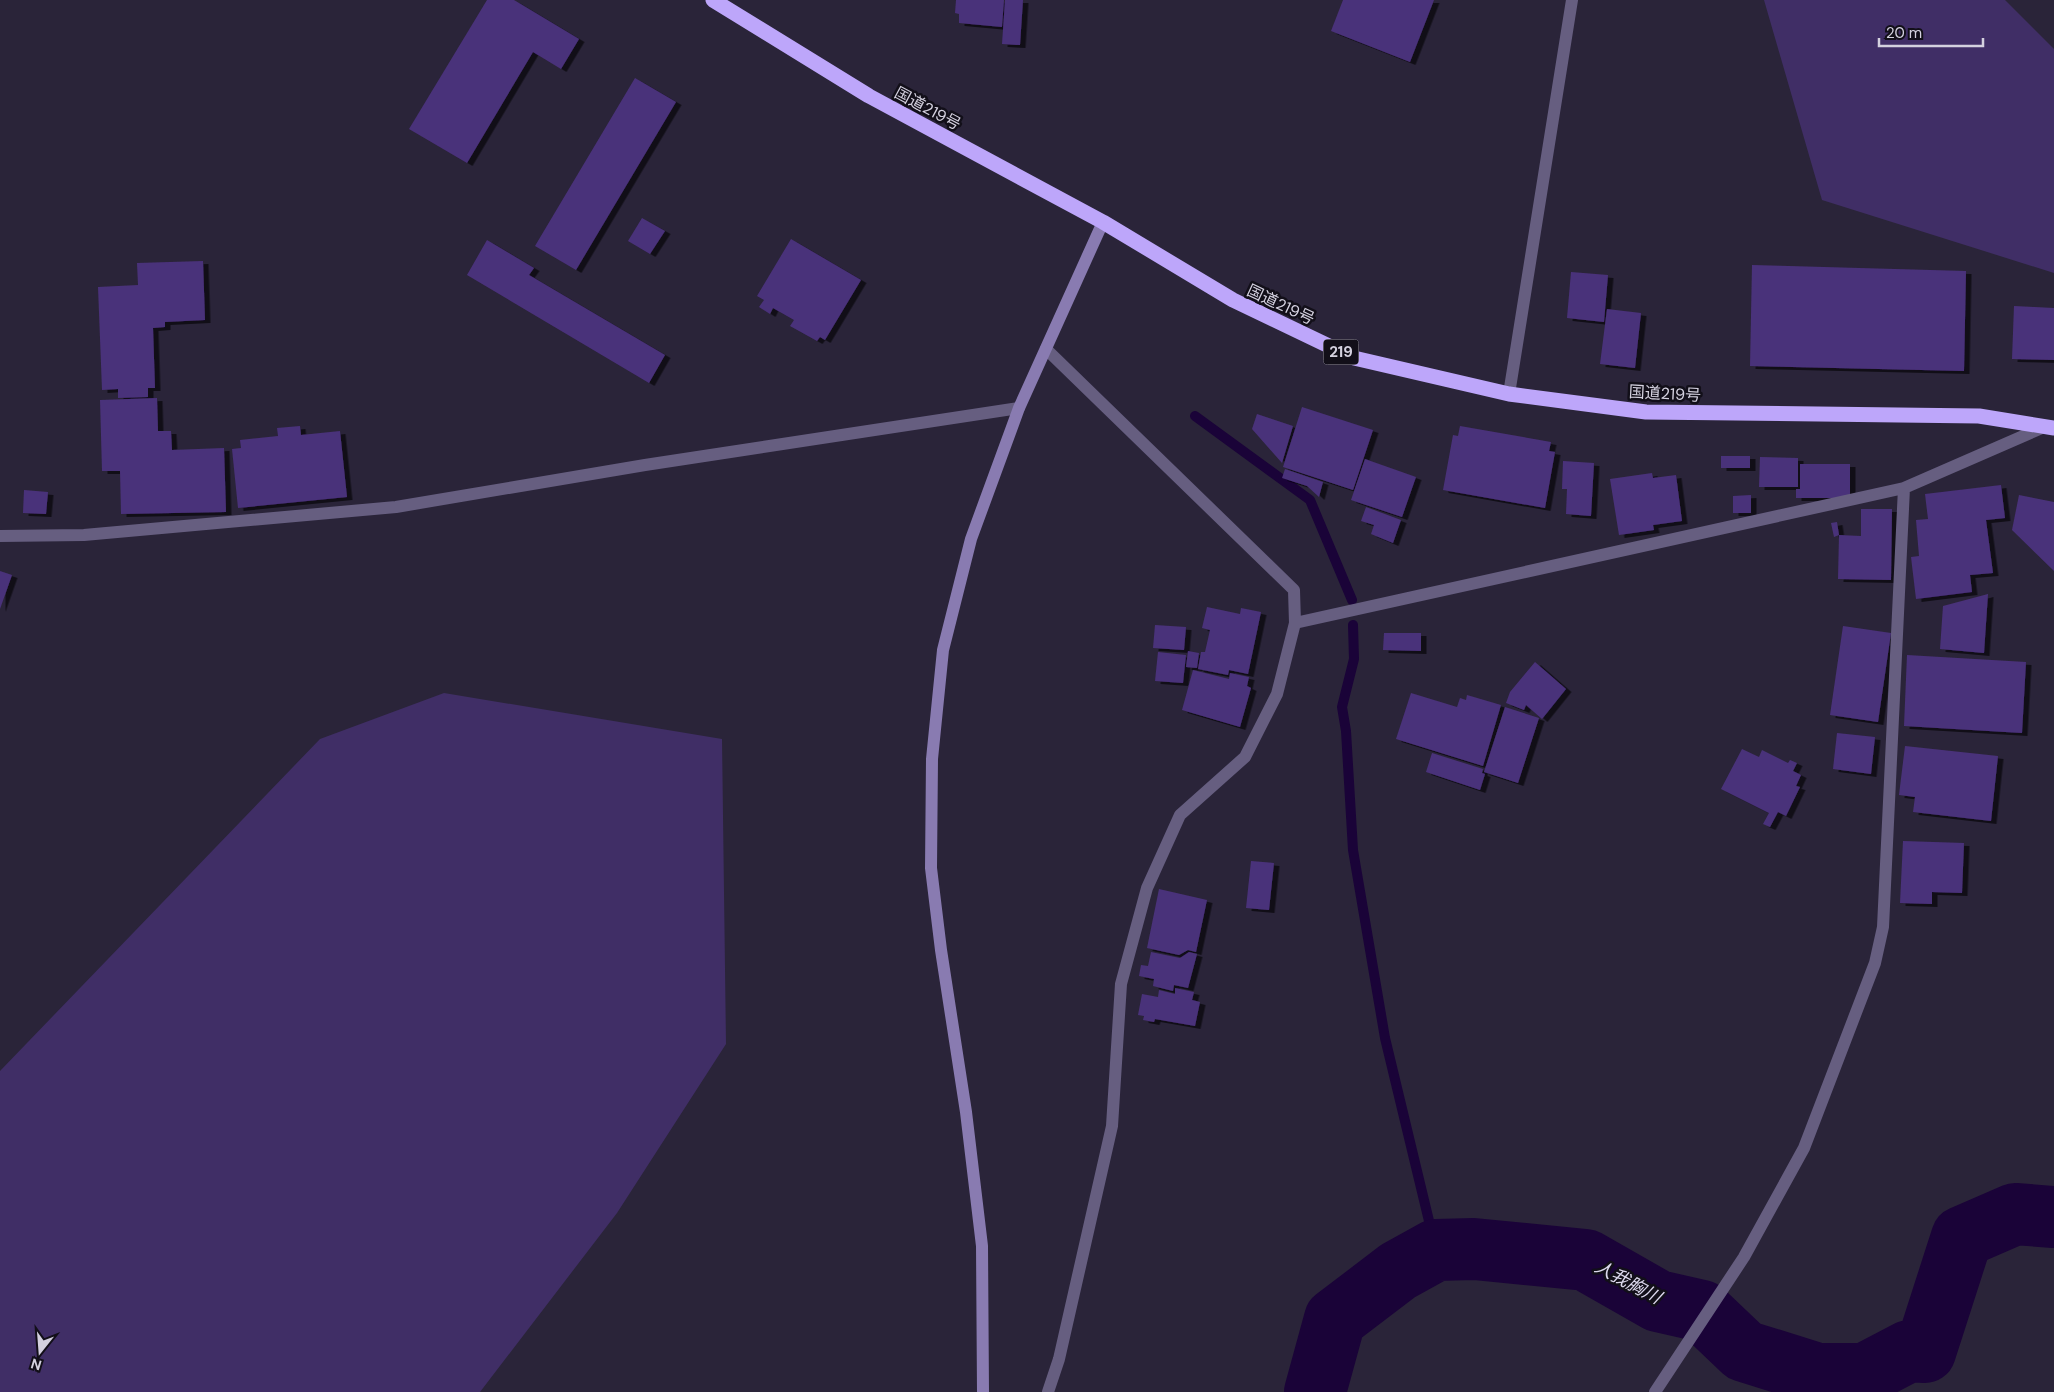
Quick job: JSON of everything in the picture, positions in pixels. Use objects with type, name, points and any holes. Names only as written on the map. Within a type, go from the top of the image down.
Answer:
[{"type":"highway","name":"国道219号","points":[[712,0],[869,96],[1103,222],[1232,300],[1354,358],[1509,394],[1646,412],[1979,416],[2049,428]]},
{"type":"street","points":[[1509,394],[1572,0]]},
{"type":"street","points":[[983,1392],[982,1246],[966,1112],[941,950],[932,868],[932,759],[945,641],[971,539],[1019,408],[1103,222]]},
{"type":"street","points":[[1046,349],[1294,590],[1295,623],[1277,694],[1245,757],[1180,815],[1147,888],[1121,984],[1112,1126],[1059,1359],[1048,1392]]},
{"type":"street","points":[[0,536],[84,535],[396,507],[693,458],[1019,408]]},
{"type":"street","points":[[1295,623],[1904,488],[2049,428]]},
{"type":"street","points":[[1655,1392],[1744,1258],[1804,1148],[1874,963],[1883,927],[1904,488]]},
{"type":"shaded area","points":[[1764,0],[2005,0],[2054,49],[2054,273],[1822,200]]},
{"type":"shaded area","points":[[444,693],[722,739],[726,1044],[617,1213],[480,1392],[0,1392],[0,1071],[320,739]]},
{"type":"building","points":[[487,0],[514,0],[579,39],[561,69],[533,52],[467,163],[409,129]]},
{"type":"building","points":[[956,0],[1004,0],[1002,27],[959,23],[959,14],[955,13]]},
{"type":"building","points":[[1005,0],[1023,0],[1020,45],[1002,44]]},
{"type":"building","points":[[1343,0],[1434,0],[1410,62],[1331,31]]},
{"type":"building","points":[[635,78],[676,102],[576,270],[535,246]]},
{"type":"building","points":[[642,218],[665,231],[650,254],[628,241]]},
{"type":"building","points":[[791,239],[861,280],[825,340],[820,337],[817,341],[790,326],[794,320],[773,308],[770,314],[759,307],[764,300],[757,296]]},
{"type":"building","points":[[487,240],[534,268],[529,275],[665,355],[649,383],[467,275]]},
{"type":"building","points":[[203,261],[205,320],[165,322],[165,327],[153,328],[155,388],[148,388],[148,397],[118,398],[118,389],[102,390],[98,287],[138,285],[137,263]]},
{"type":"building","points":[[1752,265],[1966,271],[1964,371],[1750,366]]},
{"type":"building","points":[[1571,272],[1608,275],[1604,322],[1567,318]]},
{"type":"building","points":[[2014,306],[2054,308],[2054,360],[2012,359]]},
{"type":"building","points":[[1607,309],[1641,313],[1635,368],[1600,364]]},
{"type":"building","points":[[157,398],[158,431],[171,431],[172,450],[224,448],[226,512],[121,514],[120,471],[102,471],[100,400]]},
{"type":"building","points":[[1302,407],[1373,430],[1353,490],[1283,467]]},
{"type":"building","points":[[1257,414],[1293,426],[1282,463],[1252,429]]},
{"type":"building","points":[[300,426],[301,435],[340,431],[347,497],[238,508],[232,449],[241,448],[240,440],[278,436],[277,428]]},
{"type":"building","points":[[1460,426],[1551,442],[1549,451],[1555,452],[1545,508],[1443,490],[1453,435],[1458,436]]},
{"type":"building","points":[[1721,456],[1750,456],[1750,468],[1721,468]]},
{"type":"building","points":[[1760,457],[1798,458],[1798,487],[1759,487]]},
{"type":"building","points":[[1365,459],[1416,477],[1402,517],[1351,500]]},
{"type":"building","points":[[1563,461],[1594,463],[1591,516],[1566,514],[1567,489],[1562,489]]},
{"type":"building","points":[[1800,464],[1850,464],[1850,498],[1796,498],[1796,489],[1800,489]]},
{"type":"building","points":[[1285,469],[1323,482],[1319,497],[1307,486],[1282,478]]},
{"type":"building","points":[[1652,473],[1653,478],[1676,475],[1682,521],[1653,525],[1654,530],[1619,535],[1610,479]]},
{"type":"building","points":[[2001,485],[2005,518],[1986,520],[1993,573],[1970,575],[1972,592],[1916,599],[1911,557],[1919,556],[1916,520],[1928,519],[1925,494]]},
{"type":"building","points":[[24,490],[48,492],[46,514],[23,513]]},
{"type":"building","points":[[1751,495],[1751,513],[1733,513],[1733,496]]},
{"type":"building","points":[[2019,495],[2054,502],[2054,571],[2012,530]]},
{"type":"building","points":[[1366,507],[1401,520],[1393,543],[1371,534],[1374,525],[1361,521]]},
{"type":"building","points":[[1861,509],[1892,509],[1891,580],[1838,579],[1839,535],[1861,536]]},
{"type":"building","points":[[1837,522],[1839,535],[1834,537],[1831,523]]},
{"type":"building","points":[[0,571],[12,575],[0,609]]},
{"type":"building","points":[[1988,594],[1984,653],[1940,649],[1943,606]]},
{"type":"building","points":[[1207,607],[1240,614],[1241,608],[1261,612],[1248,674],[1229,670],[1228,675],[1198,669],[1201,652],[1205,652],[1210,630],[1202,628]]},
{"type":"building","points":[[1155,625],[1186,627],[1184,650],[1153,648]]},
{"type":"building","points":[[1843,626],[1891,633],[1878,722],[1830,715]]},
{"type":"building","points":[[1384,633],[1421,633],[1421,651],[1383,650]]},
{"type":"building","points":[[1188,651],[1199,653],[1197,668],[1186,667]]},
{"type":"building","points":[[1158,652],[1186,655],[1183,683],[1155,681]]},
{"type":"building","points":[[1907,655],[2026,662],[2022,733],[1904,726]]},
{"type":"building","points":[[1535,662],[1566,689],[1542,719],[1526,705],[1524,710],[1506,703],[1510,692]]},
{"type":"building","points":[[1193,670],[1229,679],[1230,673],[1249,677],[1247,686],[1251,688],[1240,727],[1182,710]]},
{"type":"building","points":[[1411,693],[1457,707],[1460,698],[1466,700],[1467,695],[1501,705],[1483,766],[1396,739]]},
{"type":"building","points":[[1505,707],[1539,718],[1518,783],[1484,772]]},
{"type":"building","points":[[1837,733],[1875,737],[1871,774],[1833,769]]},
{"type":"building","points":[[1905,746],[1998,756],[1991,821],[1913,812],[1915,797],[1899,795]]},
{"type":"building","points":[[1742,749],[1759,757],[1762,750],[1788,763],[1790,760],[1797,763],[1793,771],[1801,775],[1796,786],[1800,787],[1786,816],[1778,812],[1770,827],[1763,824],[1769,813],[1721,789]]},
{"type":"building","points":[[1432,753],[1483,769],[1482,773],[1485,774],[1480,790],[1426,772]]},
{"type":"building","points":[[1903,841],[1964,843],[1962,893],[1932,892],[1932,904],[1900,903]]},
{"type":"building","points":[[1251,861],[1274,863],[1269,910],[1246,908]]},
{"type":"building","points":[[1159,889],[1207,900],[1196,952],[1188,950],[1179,955],[1147,948]]},
{"type":"building","points":[[1151,952],[1180,958],[1189,952],[1197,954],[1188,988],[1174,985],[1173,991],[1153,986],[1154,979],[1139,976],[1141,965],[1148,966]]},
{"type":"building","points":[[1175,988],[1194,992],[1192,1000],[1200,1002],[1195,1026],[1155,1019],[1154,1022],[1143,1020],[1144,1016],[1138,1015],[1142,994],[1158,997],[1159,990],[1175,994]]},
{"type":"waterway","points":[[1195,416],[1310,500],[1352,600]]},
{"type":"waterway","points":[[1353,625],[1354,659],[1342,707],[1346,731],[1353,850],[1385,1038],[1436,1250]]},
{"type":"waterway","name":"人我胸川","points":[[1315,1392],[1335,1319],[1398,1271],[1436,1250],[1474,1249],[1586,1260],[1658,1301],[1702,1311],[1744,1351],[1818,1374],[1865,1374],[1909,1351],[1925,1352],[1962,1237],[2015,1214],[2054,1217]]}]
